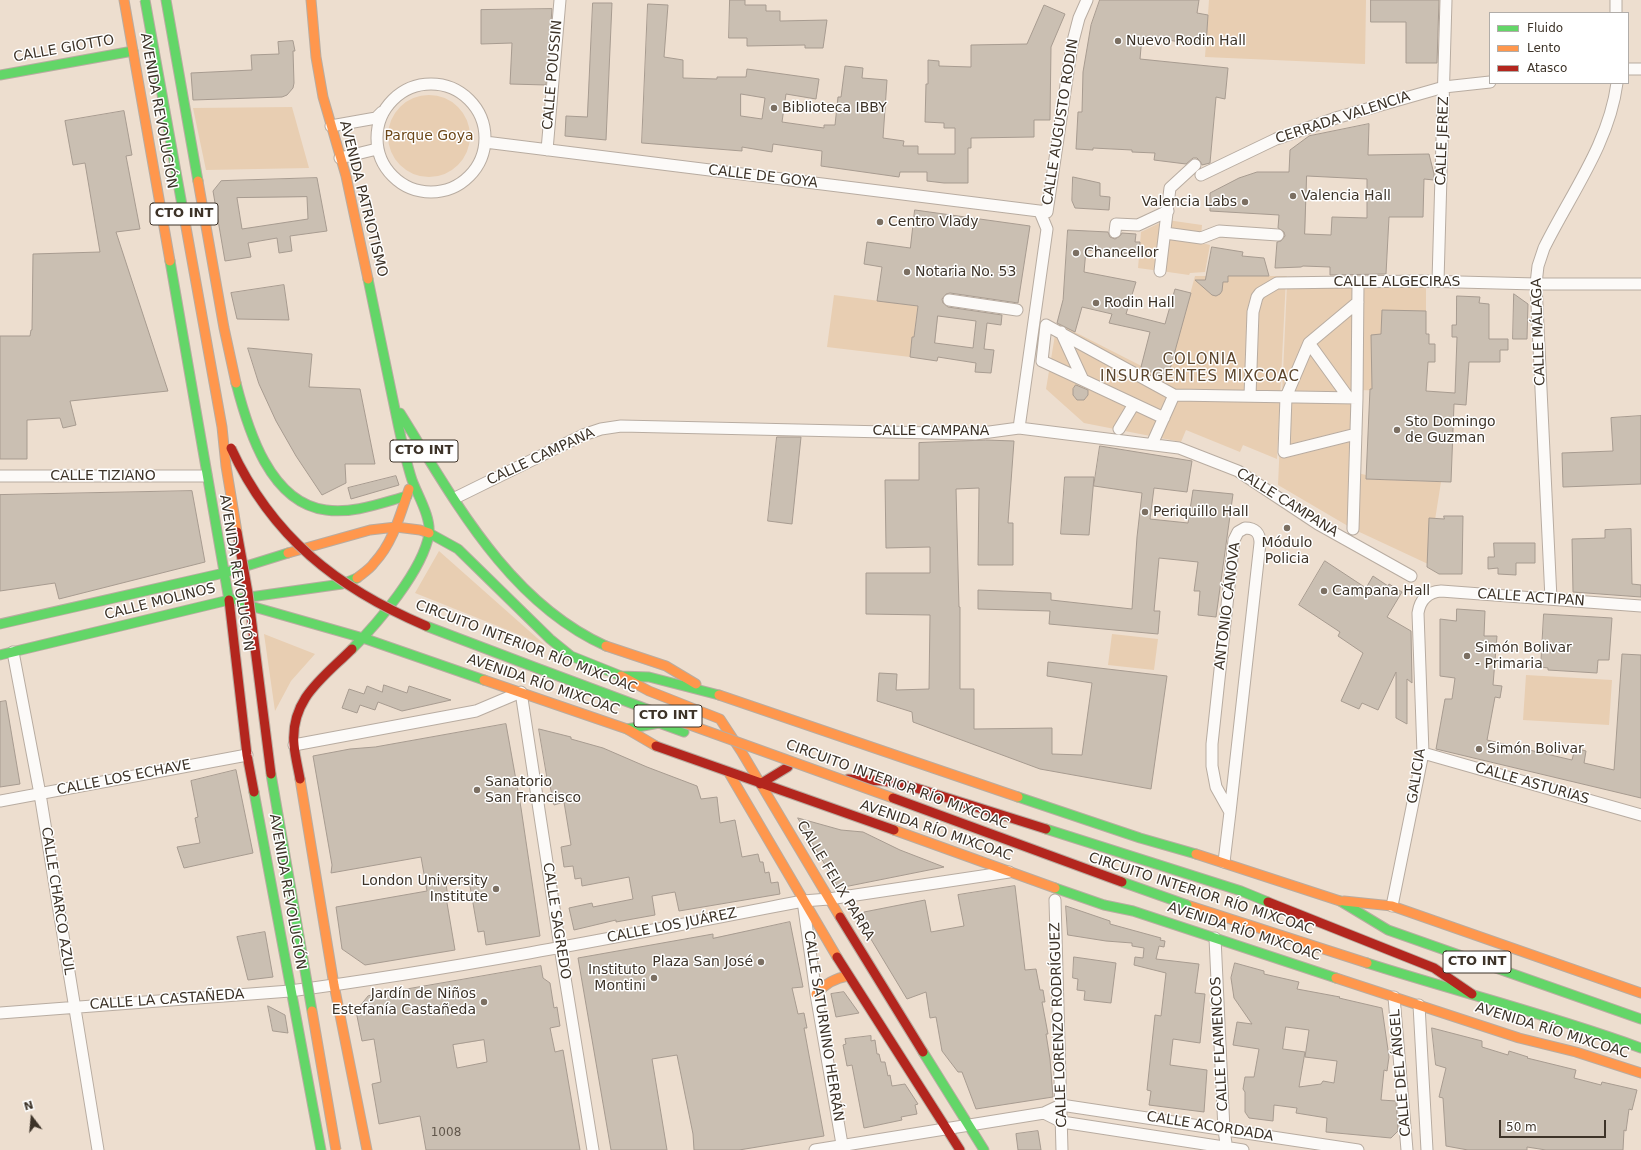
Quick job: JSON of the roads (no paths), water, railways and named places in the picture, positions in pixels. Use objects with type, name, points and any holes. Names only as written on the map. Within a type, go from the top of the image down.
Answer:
[{"type":"main road","name":"AVENIDA REVOLUCIÓN","points":[[124,0],[206,476],[229,600],[247,755],[321,1150]]},
{"type":"main road","name":"CTO INT","points":[[145,0],[222,427]]},
{"type":"main road","name":"AVENIDA REVOLUCIÓN","points":[[166,0],[230,359],[249,428],[260,453],[271,472],[284,488],[299,501],[313,507],[331,510],[350,509],[407,496]]},
{"type":"main road","name":"AVENIDA PATRIOTISMO","points":[[311,0],[316,57],[323,98],[346,176],[402,444],[412,480],[427,518],[429,533]]},
{"type":"main road","name":"CALLE GIOTTO","points":[[0,75],[133,51]]},
{"type":"main road","name":"AVENIDA PATRIOTISMO","points":[[394,404],[455,498]]},
{"type":"main road","name":"CIRCUITO INTERIOR RÍO MIXCOAC","points":[[222,427],[244,476],[256,496],[276,522],[297,544],[326,569],[357,591],[382,605],[437,630],[553,675],[1048,856],[1187,904],[1429,984],[1472,994],[1606,1035],[1641,1048]]},
{"type":"main road","points":[[222,427],[226,466],[248,593],[267,752],[336,1150]]},
{"type":"main road","name":"CALLE MOLINOS","points":[[0,655],[229,600],[342,584],[356,579],[367,571],[380,557],[396,527],[412,480]]},
{"type":"main road","name":"CTO INT","points":[[455,498],[489,546],[526,590],[556,616],[596,641],[626,654],[670,668],[712,693]]},
{"type":"main road","name":"CALLE MOLINOS","points":[[0,624],[224,573],[347,535],[370,530],[396,527],[420,530],[429,533]]},
{"type":"main road","name":"CTO INT","points":[[429,533],[458,549],[560,648],[584,662],[621,676],[649,677],[712,693],[1140,838],[1224,862],[1340,901],[1388,930],[1641,1019]]},
{"type":"main road","points":[[367,1150],[334,985],[294,745],[294,723],[300,705],[313,688],[363,638],[406,583],[422,555],[429,533]]},
{"type":"main road","name":"AVENIDA RÍO MIXCOAC","points":[[229,600],[363,638],[521,692],[627,729],[651,744],[729,773],[1104,905],[1133,911],[1519,1038],[1576,1052],[1641,1073]]},
{"type":"main road","name":"CALLE FELIX PARRA","points":[[621,676],[649,691],[720,719],[984,1150]]},
{"type":"main road","points":[[627,729],[660,723],[741,752],[788,767],[830,778],[884,781],[916,788],[1241,890],[1434,968],[1472,994]]},
{"type":"main road","points":[[760,784],[788,767]]},
{"type":"main road","points":[[729,773],[848,976],[960,1150]]},
{"type":"main road","name":"CTO INT","points":[[1340,901],[1392,906],[1641,993]]},
{"type":"main road","points":[[816,994],[824,984],[831,979],[839,976],[848,976]]},
{"type":"street","name":"CALLE POUSSIN","points":[[548,150],[560,0]]},
{"type":"street","name":"CALLE AUGUSTO RODIN","points":[[1019,428],[1047,228],[1040,212],[1047,212],[1072,44],[1079,18],[1087,0]]},
{"type":"street","name":"CALLE JEREZ","points":[[1438,281],[1446,0]]},
{"type":"street","points":[[1616,0],[1616,12]]},
{"type":"street","points":[[1629,69],[1641,68]]},
{"type":"street","name":"CERRADA VALENCIA","points":[[1201,175],[1283,136],[1339,116],[1444,87],[1489,82]]},
{"type":"street","points":[[429,83],[448,86],[465,95],[477,110],[484,127],[485,142],[481,157],[470,175],[452,187],[431,192],[415,189],[400,183],[385,167],[377,149],[376,134],[378,123],[383,112],[394,97],[411,87],[429,83]]},
{"type":"street","name":"CALLE MÁLAGA","points":[[1551,599],[1536,284],[1538,266],[1544,248],[1601,142],[1613,107],[1617,84]]},
{"type":"street","points":[[331,126],[376,118],[383,112]]},
{"type":"street","name":"CALLE DE GOYA","points":[[485,142],[1040,212]]},
{"type":"street","points":[[340,158],[377,149]]},
{"type":"street","points":[[1160,271],[1170,188],[1195,165]]},
{"type":"street","points":[[1115,232],[1116,224],[1138,225],[1168,211]]},
{"type":"street","points":[[1165,233],[1201,238],[1219,231],[1278,235]]},
{"type":"street","name":"CALLE ALGECIRAS","points":[[1250,396],[1253,312],[1257,297],[1264,289],[1282,282],[1438,281],[1536,284],[1641,284]]},
{"type":"street","points":[[1353,529],[1356,434],[1353,398],[1358,284]]},
{"type":"street","points":[[949,300],[1017,310]]},
{"type":"street","points":[[1356,434],[1284,452],[1286,397],[1309,343],[1358,302]]},
{"type":"street","points":[[1164,418],[1042,361],[1046,325],[1174,395],[1353,398]]},
{"type":"street","points":[[1061,332],[1083,380]]},
{"type":"street","points":[[1309,343],[1353,398]]},
{"type":"street","points":[[1152,444],[1174,395]]},
{"type":"street","points":[[1119,429],[1134,404]]},
{"type":"street","name":"CALLE CAMPANA","points":[[455,498],[583,435],[601,429],[621,426],[974,434],[1019,428],[1179,448],[1238,472],[1318,524],[1411,576]]},
{"type":"street","name":"CALLE TIZIANO","points":[[0,476],[206,476]]},
{"type":"street","name":"ANTONIO CÁNOVA","points":[[1224,862],[1230,812],[1260,543],[1259,535],[1256,531],[1249,528],[1245,528],[1238,532],[1234,540],[1212,744],[1212,766],[1216,787],[1230,812]]},
{"type":"street","name":"CALLE ACTIPAN","points":[[1424,598],[1434,592],[1441,591],[1641,606]]},
{"type":"street","name":"GALICIA","points":[[1392,906],[1423,753],[1418,608],[1424,598]]},
{"type":"street","name":"CALLE CHARCO AZUL","points":[[13,652],[40,794],[98,1150]]},
{"type":"street","points":[[294,745],[476,711],[521,692]]},
{"type":"street","name":"CALLE SAGREDO","points":[[521,692],[593,1150]]},
{"type":"street","name":"CALLE ASTURIAS","points":[[1423,753],[1641,815]]},
{"type":"street","name":"CALLE LOS ECHAVE","points":[[0,801],[247,755]]},
{"type":"street","name":"CALLE LOS JUÁREZ","points":[[334,985],[560,947],[803,901],[829,899],[1009,872]]},
{"type":"street","name":"CALLE LORENZO RODRÍGUEZ","points":[[1055,900],[1062,1150]]},
{"type":"street","name":"CALLE SATURNINO HERRÁN","points":[[803,901],[816,994],[843,1148]]},
{"type":"street","name":"CALLE FLAMENCOS","points":[[1215,938],[1224,1130],[1227,1149]]},
{"type":"street","name":"CALLE LA CASTAÑEDA","points":[[0,1013],[290,991],[334,985]]},
{"type":"street","name":"CALLE DEL ÁNGEL","points":[[1394,997],[1407,1150]]},
{"type":"street","name":"CALLE DEL ÁNGEL","points":[[1419,1005],[1427,1150]]},
{"type":"street","points":[[815,1150],[843,1148],[1044,1113],[1061,1105]]},
{"type":"street","name":"CALLE ACORDADA","points":[[1061,1105],[1358,1150]]},
{"type":"street","name":"CALLE ACORDADA","points":[[1044,1113],[1062,1122],[1227,1149],[1243,1150]]},
{"type":"place","name":"Nuevo Rodin Hall","points":[[1118,41]]},
{"type":"place","name":"Biblioteca IBBY","points":[[774,108]]},
{"type":"place","name":"Valencia Hall","points":[[1293,196]]},
{"type":"place","name":"Valencia Labs","points":[[1245,202]]},
{"type":"place","name":"Centro Vlady","points":[[880,222]]},
{"type":"place","name":"Chancellor","points":[[1076,253]]},
{"type":"place","name":"Notaria No. 53","points":[[907,272]]},
{"type":"place","name":"Rodin Hall","points":[[1096,303]]},
{"type":"place","name":"Sto Domingo de Guzman","points":[[1397,430]]},
{"type":"place","name":"Periquillo Hall","points":[[1145,512]]},
{"type":"place","name":"Módulo Policia","points":[[1287,528]]},
{"type":"place","name":"Campana Hall","points":[[1324,591]]},
{"type":"place","name":"Simón Bolivar - Primaria","points":[[1467,656]]},
{"type":"place","name":"Simón Bolivar","points":[[1479,749]]},
{"type":"place","name":"Sanatorio San Francisco","points":[[477,790]]},
{"type":"place","name":"London University Institute","points":[[496,889]]},
{"type":"place","name":"Plaza San José","points":[[761,962]]},
{"type":"place","name":"Instituto Montini","points":[[654,978]]},
{"type":"place","name":"Jardín de Niños Estefanía Castañeda","points":[[484,1002]]},
{"type":"district","name":"COLONIA INSURGENTES MIXCOAC","points":[[1200,368]]},
{"type":"park label","name":"Parque Goya","points":[[429,136]]}]
